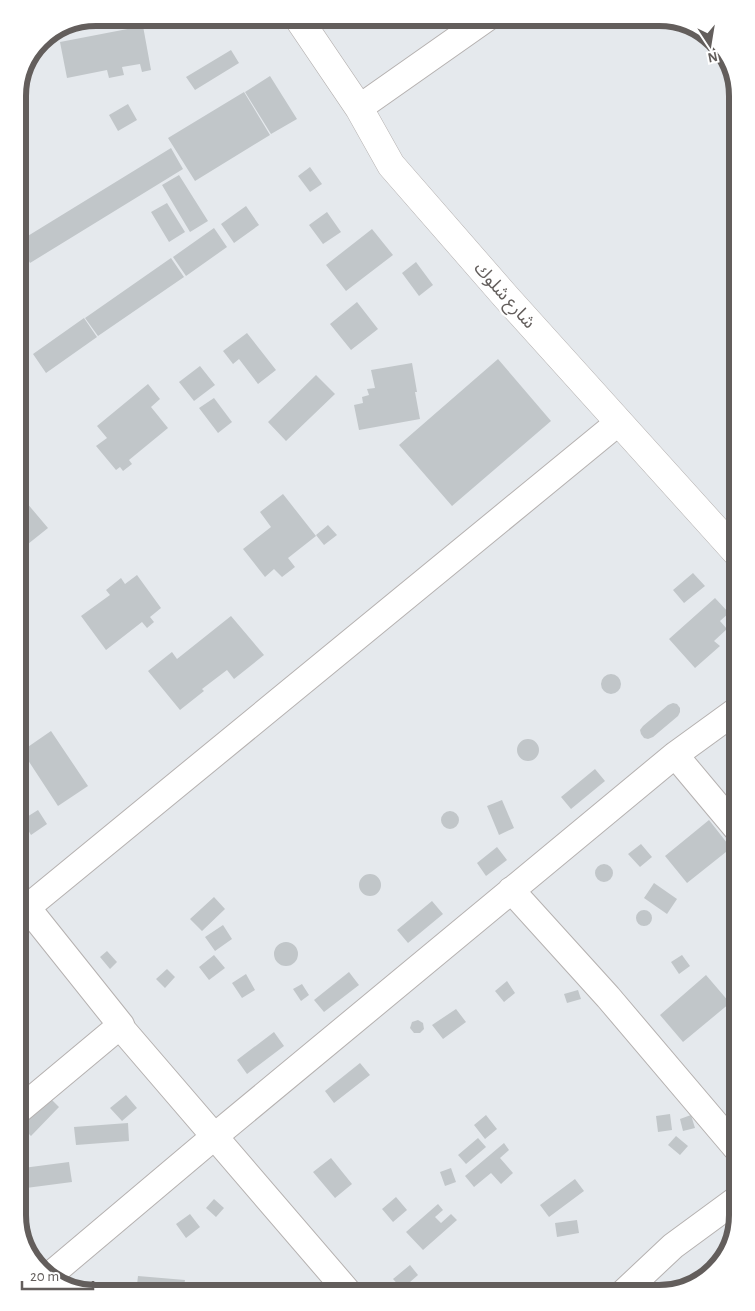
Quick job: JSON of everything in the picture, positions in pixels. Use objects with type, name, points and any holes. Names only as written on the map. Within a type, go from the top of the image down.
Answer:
[{"type":"street","name":"شارع شلوك","points":[[303,26],[359,108],[391,165],[506,297],[729,543]]},
{"type":"street","points":[[359,108],[476,26]]},
{"type":"street","points":[[26,902],[619,422]]},
{"type":"street","points":[[55,1271],[675,755],[729,716]]},
{"type":"street","points":[[675,755],[729,818]]},
{"type":"street","points":[[511,890],[608,997],[729,1138]]},
{"type":"street","points":[[26,912],[121,1025],[123,1030],[342,1285]]},
{"type":"street","points":[[26,1104],[121,1025]]},
{"type":"street","points":[[632,1285],[673,1246],[729,1206]]},
{"type":"building","points":[[143,26],[151,70],[142,72],[140,64],[122,67],[124,75],[109,78],[107,70],[67,78],[60,42]]},
{"type":"building","points":[[231,50],[239,63],[195,90],[186,77]]},
{"type":"building","points":[[270,76],[297,119],[271,134],[245,92]]},
{"type":"building","points":[[244,92],[270,135],[195,181],[168,138]]},
{"type":"building","points":[[128,104],[137,120],[118,131],[109,115]]},
{"type":"building","points":[[171,148],[183,169],[30,263],[26,256],[26,237]]},
{"type":"building","points":[[310,167],[322,184],[310,192],[298,176]]},
{"type":"building","points":[[179,175],[208,221],[190,232],[162,185]]},
{"type":"building","points":[[167,203],[185,232],[169,242],[151,212]]},
{"type":"building","points":[[246,206],[259,225],[234,243],[221,224]]},
{"type":"building","points":[[327,212],[341,232],[323,244],[309,225]]},
{"type":"building","points":[[214,228],[227,247],[186,276],[173,257]]},
{"type":"building","points":[[372,229],[393,255],[346,291],[326,265]]},
{"type":"building","points":[[171,258],[184,277],[98,336],[85,318]]},
{"type":"building","points":[[416,262],[433,285],[419,296],[402,273]]},
{"type":"building","points":[[357,302],[378,329],[351,350],[330,324]]},
{"type":"building","points":[[84,318],[97,337],[46,373],[33,354]]},
{"type":"building","points":[[247,333],[276,370],[258,384],[239,359],[233,364],[223,351]]},
{"type":"building","points":[[498,359],[551,421],[452,506],[399,445]]},
{"type":"building","points":[[412,363],[420,419],[359,430],[354,405],[363,403],[362,397],[369,395],[367,389],[375,388],[371,370]]},
{"type":"building","points":[[200,366],[215,385],[194,401],[179,382]]},
{"type":"building","points":[[316,375],[335,394],[286,441],[268,422]]},
{"type":"building","points":[[148,384],[160,399],[151,407],[168,428],[129,460],[132,464],[123,471],[120,467],[116,470],[96,446],[107,438],[97,426]]},
{"type":"building","points":[[214,398],[232,422],[218,433],[199,408]]},
{"type":"building","points":[[283,494],[316,536],[288,558],[295,567],[282,577],[274,569],[265,577],[243,549],[271,527],[260,512]]},
{"type":"building","points":[[26,502],[48,528],[26,546]]},
{"type":"building","points":[[328,525],[337,535],[324,545],[316,535]]},
{"type":"building","points":[[693,573],[705,586],[684,603],[673,590]]},
{"type":"building","points":[[137,575],[161,608],[150,617],[154,622],[147,628],[142,622],[106,650],[81,616],[110,595],[106,590],[121,578],[125,584]]},
{"type":"building","points":[[715,598],[729,613],[720,621],[727,629],[714,641],[720,646],[695,668],[669,639]]},
{"type":"building","points":[[231,616],[264,655],[234,679],[227,670],[202,689],[204,691],[180,710],[148,671],[172,652],[177,659]]},
{"type":"building","points":[[611,674],[618,677],[621,684],[618,691],[611,694],[604,691],[601,684],[604,677]]},
{"type":"building","points":[[673,703],[677,704],[680,708],[678,716],[653,737],[644,738],[640,730],[643,726]]},
{"type":"building","points":[[51,731],[88,786],[58,806],[26,757],[26,748]]},
{"type":"building","points":[[528,739],[536,742],[539,750],[536,758],[528,761],[520,758],[517,750],[520,742]]},
{"type":"building","points":[[595,769],[605,781],[571,809],[561,797]]},
{"type":"building","points":[[502,800],[514,828],[499,835],[487,806]]},
{"type":"building","points":[[38,810],[47,824],[31,835],[26,827],[26,818]]},
{"type":"building","points":[[446,811],[454,811],[459,816],[457,827],[446,829],[441,824],[441,816]]},
{"type":"building","points":[[709,820],[729,845],[729,850],[687,883],[665,856]]},
{"type":"building","points":[[641,844],[652,857],[640,867],[628,854]]},
{"type":"building","points":[[497,847],[507,860],[486,876],[477,863]]},
{"type":"building","points":[[604,864],[610,867],[613,873],[610,879],[604,882],[598,879],[595,873],[598,867]]},
{"type":"building","points":[[370,874],[378,877],[381,885],[378,893],[370,896],[362,893],[359,885],[362,877]]},
{"type":"building","points":[[654,883],[677,899],[667,914],[644,898]]},
{"type":"building","points":[[214,897],[225,909],[202,931],[190,919]]},
{"type":"building","points":[[432,901],[443,914],[408,943],[397,930]]},
{"type":"building","points":[[641,910],[647,910],[652,915],[650,924],[641,926],[636,921],[636,915]]},
{"type":"building","points":[[223,925],[232,939],[215,951],[205,937]]},
{"type":"building","points":[[286,942],[291,943],[297,949],[297,959],[291,965],[286,966],[281,965],[275,959],[274,954],[275,949],[281,943]]},
{"type":"building","points":[[107,951],[117,962],[110,969],[100,957]]},
{"type":"building","points":[[214,955],[225,968],[209,980],[199,967]]},
{"type":"building","points":[[682,955],[690,966],[679,974],[671,962]]},
{"type":"building","points":[[167,969],[175,977],[165,988],[156,979]]},
{"type":"building","points":[[349,972],[359,985],[324,1012],[314,1000]]},
{"type":"building","points":[[246,974],[255,990],[242,998],[232,983]]},
{"type":"building","points":[[706,975],[729,1002],[729,1004],[683,1042],[660,1015]]},
{"type":"building","points":[[507,981],[515,993],[504,1002],[495,991]]},
{"type":"building","points":[[302,984],[309,995],[301,1001],[293,989]]},
{"type":"building","points":[[578,990],[581,999],[567,1003],[564,994]]},
{"type":"building","points":[[456,1009],[466,1022],[443,1039],[432,1025]]},
{"type":"building","points":[[418,1020],[423,1023],[424,1029],[420,1033],[414,1033],[410,1028],[412,1022]]},
{"type":"building","points":[[274,1032],[284,1046],[247,1074],[237,1060]]},
{"type":"building","points":[[360,1063],[370,1075],[334,1103],[325,1091]]},
{"type":"building","points":[[126,1095],[137,1108],[122,1121],[110,1108]]},
{"type":"building","points":[[48,1096],[59,1107],[31,1136],[26,1131],[26,1119]]},
{"type":"building","points":[[670,1114],[672,1130],[658,1132],[656,1116]]},
{"type":"building","points":[[486,1115],[497,1129],[485,1139],[474,1125]]},
{"type":"building","points":[[691,1115],[695,1128],[683,1131],[680,1119]]},
{"type":"building","points":[[128,1123],[129,1141],[76,1145],[74,1127]]},
{"type":"building","points":[[676,1136],[688,1146],[680,1155],[668,1145]]},
{"type":"building","points":[[478,1138],[486,1147],[466,1164],[458,1155]]},
{"type":"building","points":[[504,1143],[509,1150],[500,1158],[513,1173],[501,1184],[491,1173],[474,1187],[465,1176]]},
{"type":"building","points":[[331,1158],[352,1184],[335,1198],[313,1172]]},
{"type":"building","points":[[69,1162],[72,1182],[26,1188],[26,1168]]},
{"type":"building","points":[[451,1168],[456,1182],[445,1186],[440,1172]]},
{"type":"building","points":[[575,1179],[584,1191],[549,1217],[540,1205]]},
{"type":"building","points":[[396,1197],[407,1210],[393,1222],[382,1209]]},
{"type":"building","points":[[214,1199],[224,1208],[216,1217],[206,1208]]},
{"type":"building","points":[[438,1204],[443,1210],[435,1217],[441,1223],[451,1214],[457,1220],[423,1250],[406,1232]]},
{"type":"building","points":[[190,1214],[200,1227],[186,1238],[176,1224]]},
{"type":"building","points":[[577,1220],[579,1233],[557,1237],[555,1223]]},
{"type":"building","points":[[410,1265],[418,1275],[407,1285],[398,1285],[393,1279]]},
{"type":"building","points":[[138,1276],[185,1280],[184,1285],[137,1285]]}]
